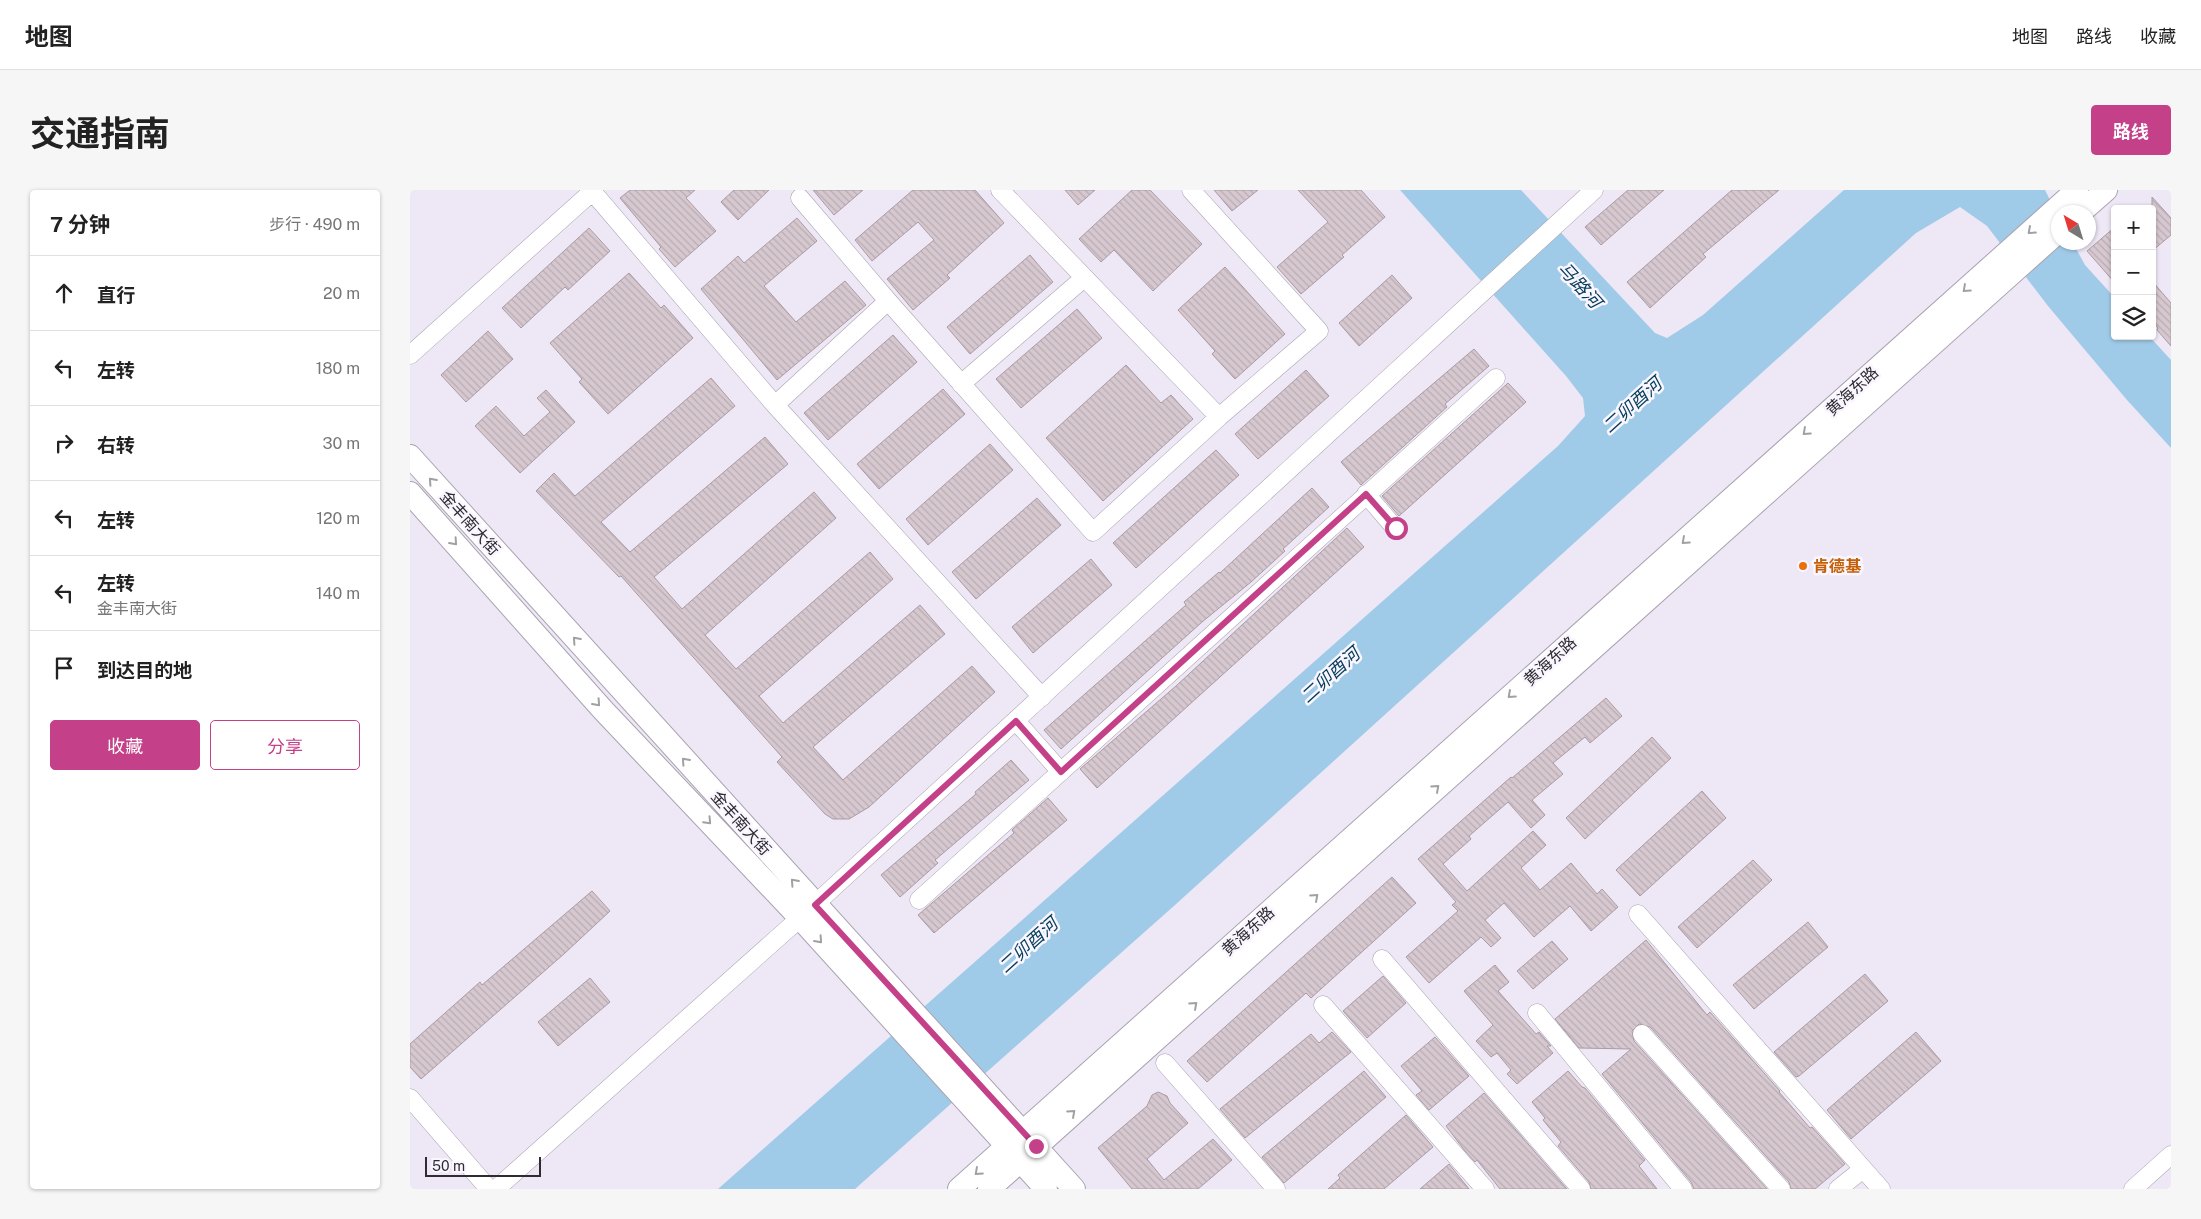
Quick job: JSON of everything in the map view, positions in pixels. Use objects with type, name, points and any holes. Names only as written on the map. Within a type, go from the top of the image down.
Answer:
[{"type":"main road","name":"黄海东路","points":[[2071,205],[2077,190]]},
{"type":"main road","name":"黄海东路","points":[[2078,205],[2106,190]]},
{"type":"main road","name":"黄海东路","points":[[1022,1146],[2051,226]]},
{"type":"main road","name":"黄海东路","points":[[2009,264],[2051,237]]},
{"type":"main road","name":"金丰南大街","points":[[410,456],[807,912],[1022,1146],[1074,1189]]},
{"type":"main road","name":"金丰南大街","points":[[410,493],[603,710],[807,912]]},
{"type":"main road","name":"金丰南大街","points":[[1022,1146],[1046,1189]]},
{"type":"main road","points":[[959,1189],[1022,1146]]},
{"type":"main road","points":[[989,1189],[1022,1146]]},
{"type":"street","points":[[410,355],[592,190],[775,405],[1042,697]]},
{"type":"street","points":[[1000,190],[1219,417]]},
{"type":"street","points":[[800,198],[888,301],[1093,532],[1219,417],[1319,331],[1191,190]]},
{"type":"street","points":[[496,1189],[807,912],[1594,190]]},
{"type":"street","points":[[961,384],[1084,278]]},
{"type":"street","points":[[775,405],[888,301]]},
{"type":"street","points":[[920,900],[1496,378]]},
{"type":"street","points":[[1366,494],[1396,528]]},
{"type":"street","points":[[1016,721],[1061,772]]},
{"type":"street","points":[[1638,914],[1881,1189]]},
{"type":"street","points":[[1382,959],[1581,1189]]},
{"type":"street","points":[[1323,1005],[1485,1189]]},
{"type":"street","points":[[1537,1013],[1683,1189]]},
{"type":"street","points":[[1642,1034],[1780,1189]]},
{"type":"street","points":[[1165,1063],[1276,1189]]},
{"type":"street","points":[[410,1098],[489,1189]]},
{"type":"street","points":[[2133,1189],[2171,1155]]},
{"type":"street","points":[[1838,1189],[1863,1168]]},
{"type":"water","points":[[1400,190],[1521,190],[1655,333],[1667,338],[1703,315],[1844,190],[2045,190],[2052,205],[2051,250],[2077,250],[2085,265],[2111,294],[2111,340],[2153,340],[2171,360],[2171,448],[2127,400],[2048,306],[1987,226],[1960,207],[1916,233],[1175,905],[855,1189],[718,1189],[1558,446],[1585,416],[1583,398],[1566,376]]},
{"type":"building","points":[[630,190],[695,190],[686,198],[716,231],[675,267],[659,249],[661,247],[620,198]]},
{"type":"building","points":[[734,190],[769,190],[738,220],[721,202]]},
{"type":"building","points":[[813,190],[863,190],[834,215]]},
{"type":"building","points":[[913,190],[975,190],[1004,223],[947,275],[950,278],[913,310],[887,279],[934,240],[918,222],[872,261],[855,240]]},
{"type":"building","points":[[1065,190],[1095,190],[1078,205]]},
{"type":"building","points":[[1132,190],[1150,190],[1202,244],[1153,291],[1114,250],[1101,262],[1079,239]]},
{"type":"building","points":[[1214,190],[1258,190],[1232,211]]},
{"type":"building","points":[[1298,190],[1361,190],[1385,217],[1342,255],[1344,257],[1301,294],[1277,267],[1328,222]]},
{"type":"building","points":[[1628,190],[1664,190],[1601,245],[1585,227]]},
{"type":"building","points":[[1732,190],[1779,190],[1703,254],[1706,257],[1650,308],[1627,282]]},
{"type":"building","points":[[2152,197],[2171,218],[2171,235],[2156,248],[2156,205],[2152,205]]},
{"type":"building","points":[[797,218],[817,241],[764,286],[796,322],[845,281],[866,305],[777,380],[701,289],[738,256],[744,263]]},
{"type":"building","points":[[589,228],[610,251],[568,290],[565,287],[521,328],[502,308]]},
{"type":"building","points":[[2111,230],[2111,278],[2087,251],[2096,250],[2096,243]]},
{"type":"building","points":[[1030,255],[1053,282],[970,354],[947,327]]},
{"type":"building","points":[[1225,267],[1285,334],[1235,379],[1212,354],[1215,351],[1178,310]]},
{"type":"building","points":[[629,273],[661,308],[664,305],[693,338],[608,414],[579,382],[582,379],[550,343]]},
{"type":"building","points":[[1392,275],[1412,298],[1359,346],[1339,323]]},
{"type":"building","points":[[2156,286],[2171,303],[2171,346],[2157,330],[2156,326]]},
{"type":"building","points":[[1077,309],[1102,338],[1021,408],[996,379]]},
{"type":"building","points":[[488,331],[513,359],[466,402],[441,375]]},
{"type":"building","points":[[893,335],[917,362],[828,440],[804,413]]},
{"type":"building","points":[[1474,349],[1489,366],[1445,404],[1447,407],[1361,485],[1341,462]]},
{"type":"building","points":[[1126,365],[1161,403],[1171,395],[1193,419],[1103,501],[1046,438]]},
{"type":"building","points":[[1306,370],[1329,396],[1258,459],[1235,434]]},
{"type":"building","points":[[711,378],[735,406],[601,522],[630,552],[765,437],[788,464],[654,577],[682,609],[814,492],[836,518],[705,635],[736,669],[870,552],[893,579],[759,696],[783,723],[920,605],[945,634],[813,747],[843,780],[972,666],[995,692],[869,807],[849,819],[833,819],[825,814],[777,762],[782,757],[621,576],[619,577],[536,491],[554,473],[575,496]]},
{"type":"building","points":[[1508,383],[1526,402],[1399,516],[1382,496]]},
{"type":"building","points":[[943,389],[965,414],[879,489],[857,464]]},
{"type":"building","points":[[546,390],[575,422],[520,473],[475,426],[496,406],[524,436],[550,412],[537,398]]},
{"type":"building","points":[[990,444],[1013,470],[928,545],[906,519]]},
{"type":"building","points":[[1216,450],[1239,475],[1136,568],[1113,543]]},
{"type":"building","points":[[1312,488],[1329,507],[1283,549],[1285,551],[1251,582],[1202,622],[1061,749],[1044,730],[1186,605],[1184,602],[1220,573]]},
{"type":"building","points":[[1037,498],[1061,525],[976,599],[952,572]]},
{"type":"building","points":[[1347,528],[1364,547],[1097,788],[1080,769],[1176,686]]},
{"type":"building","points":[[1091,559],[1112,585],[1033,653],[1012,627]]},
{"type":"building","points":[[1606,698],[1622,716],[1590,743],[1585,737],[1553,763],[1563,774],[1532,800],[1545,815],[1531,828],[1508,802],[1469,836],[1471,839],[1443,864],[1467,891],[1533,831],[1546,845],[1521,868],[1540,890],[1571,863],[1597,894],[1602,889],[1618,907],[1591,931],[1570,906],[1534,937],[1504,903],[1485,920],[1501,938],[1491,947],[1481,937],[1429,983],[1406,957],[1458,911],[1452,905],[1456,902],[1418,859],[1511,777]]},
{"type":"building","points":[[1652,737],[1671,758],[1585,839],[1566,818]]},
{"type":"building","points":[[1011,760],[1029,780],[935,860],[938,863],[900,897],[881,875],[976,794],[975,792]]},
{"type":"building","points":[[1702,791],[1726,818],[1640,896],[1616,870]]},
{"type":"building","points":[[1048,798],[1067,820],[934,933],[918,915],[1014,833],[1012,830]]},
{"type":"building","points":[[1753,860],[1772,880],[1697,948],[1678,927]]},
{"type":"building","points":[[1392,877],[1416,903],[1311,998],[1306,993],[1207,1082],[1187,1061]]},
{"type":"building","points":[[592,891],[610,911],[421,1079],[410,1067],[410,1044],[480,982],[482,985]]},
{"type":"building","points":[[1808,922],[1828,947],[1754,1009],[1733,985]]},
{"type":"building","points":[[1646,940],[1707,1015],[1710,1012],[1810,1128],[1812,1127],[1845,1164],[1815,1189],[1791,1189],[1789,1182],[1650,1027],[1639,1024],[1632,1031],[1634,1041],[1767,1189],[1694,1189],[1691,1182],[1602,1074],[1631,1049],[1579,1048],[1555,1019]]},
{"type":"building","points":[[1552,941],[1568,959],[1533,989],[1517,971]]},
{"type":"building","points":[[1495,965],[1509,982],[1498,991],[1536,1034],[1539,1032],[1551,1046],[1547,1046],[1553,1053],[1517,1084],[1507,1074],[1511,1070],[1497,1053],[1491,1057],[1476,1041],[1493,1025],[1464,991]]},
{"type":"building","points":[[1865,974],[1888,1001],[1796,1077],[1774,1052]]},
{"type":"building","points":[[1383,976],[1406,1003],[1367,1038],[1343,1011]]},
{"type":"building","points":[[590,978],[610,1002],[558,1046],[538,1022]]},
{"type":"building","points":[[1332,1032],[1351,1052],[1245,1138],[1220,1109],[1311,1034],[1319,1043]]},
{"type":"building","points":[[1916,1032],[1941,1061],[1851,1139],[1827,1110]]},
{"type":"building","points":[[1435,1037],[1469,1076],[1429,1110],[1416,1095],[1422,1091],[1401,1066]]},
{"type":"building","points":[[1364,1071],[1386,1097],[1284,1183],[1262,1157]]},
{"type":"building","points":[[1568,1071],[1585,1088],[1645,1160],[1639,1166],[1657,1189],[1591,1189],[1589,1182],[1558,1146],[1561,1142],[1543,1120],[1545,1118],[1532,1102]]},
{"type":"building","points":[[1158,1092],[1167,1096],[1170,1103],[1188,1123],[1147,1159],[1164,1180],[1213,1139],[1232,1160],[1198,1189],[1132,1189],[1098,1148],[1147,1106],[1152,1095]]},
{"type":"building","points":[[1484,1093],[1567,1189],[1500,1189],[1477,1160],[1475,1162],[1465,1151],[1446,1126]]},
{"type":"building","points":[[1406,1115],[1433,1147],[1384,1189],[1328,1189],[1340,1178],[1338,1175]]},
{"type":"building","points":[[1449,1164],[1469,1189],[1420,1189]]},
{"type":"place","name":"肯德基","points":[[1803,566]]},
{"type":"route","points":[[1036,1146],[815,905],[1016,721],[1061,772],[1366,494],[1396,528]]},
{"type":"water label","name":"马路河","points":[[1580,285]]},
{"type":"water label","name":"二卯酉河","points":[[1632,405]]},
{"type":"water label","name":"二卯酉河","points":[[1330,675]]},
{"type":"water label","name":"二卯酉河","points":[[1028,945]]}]
